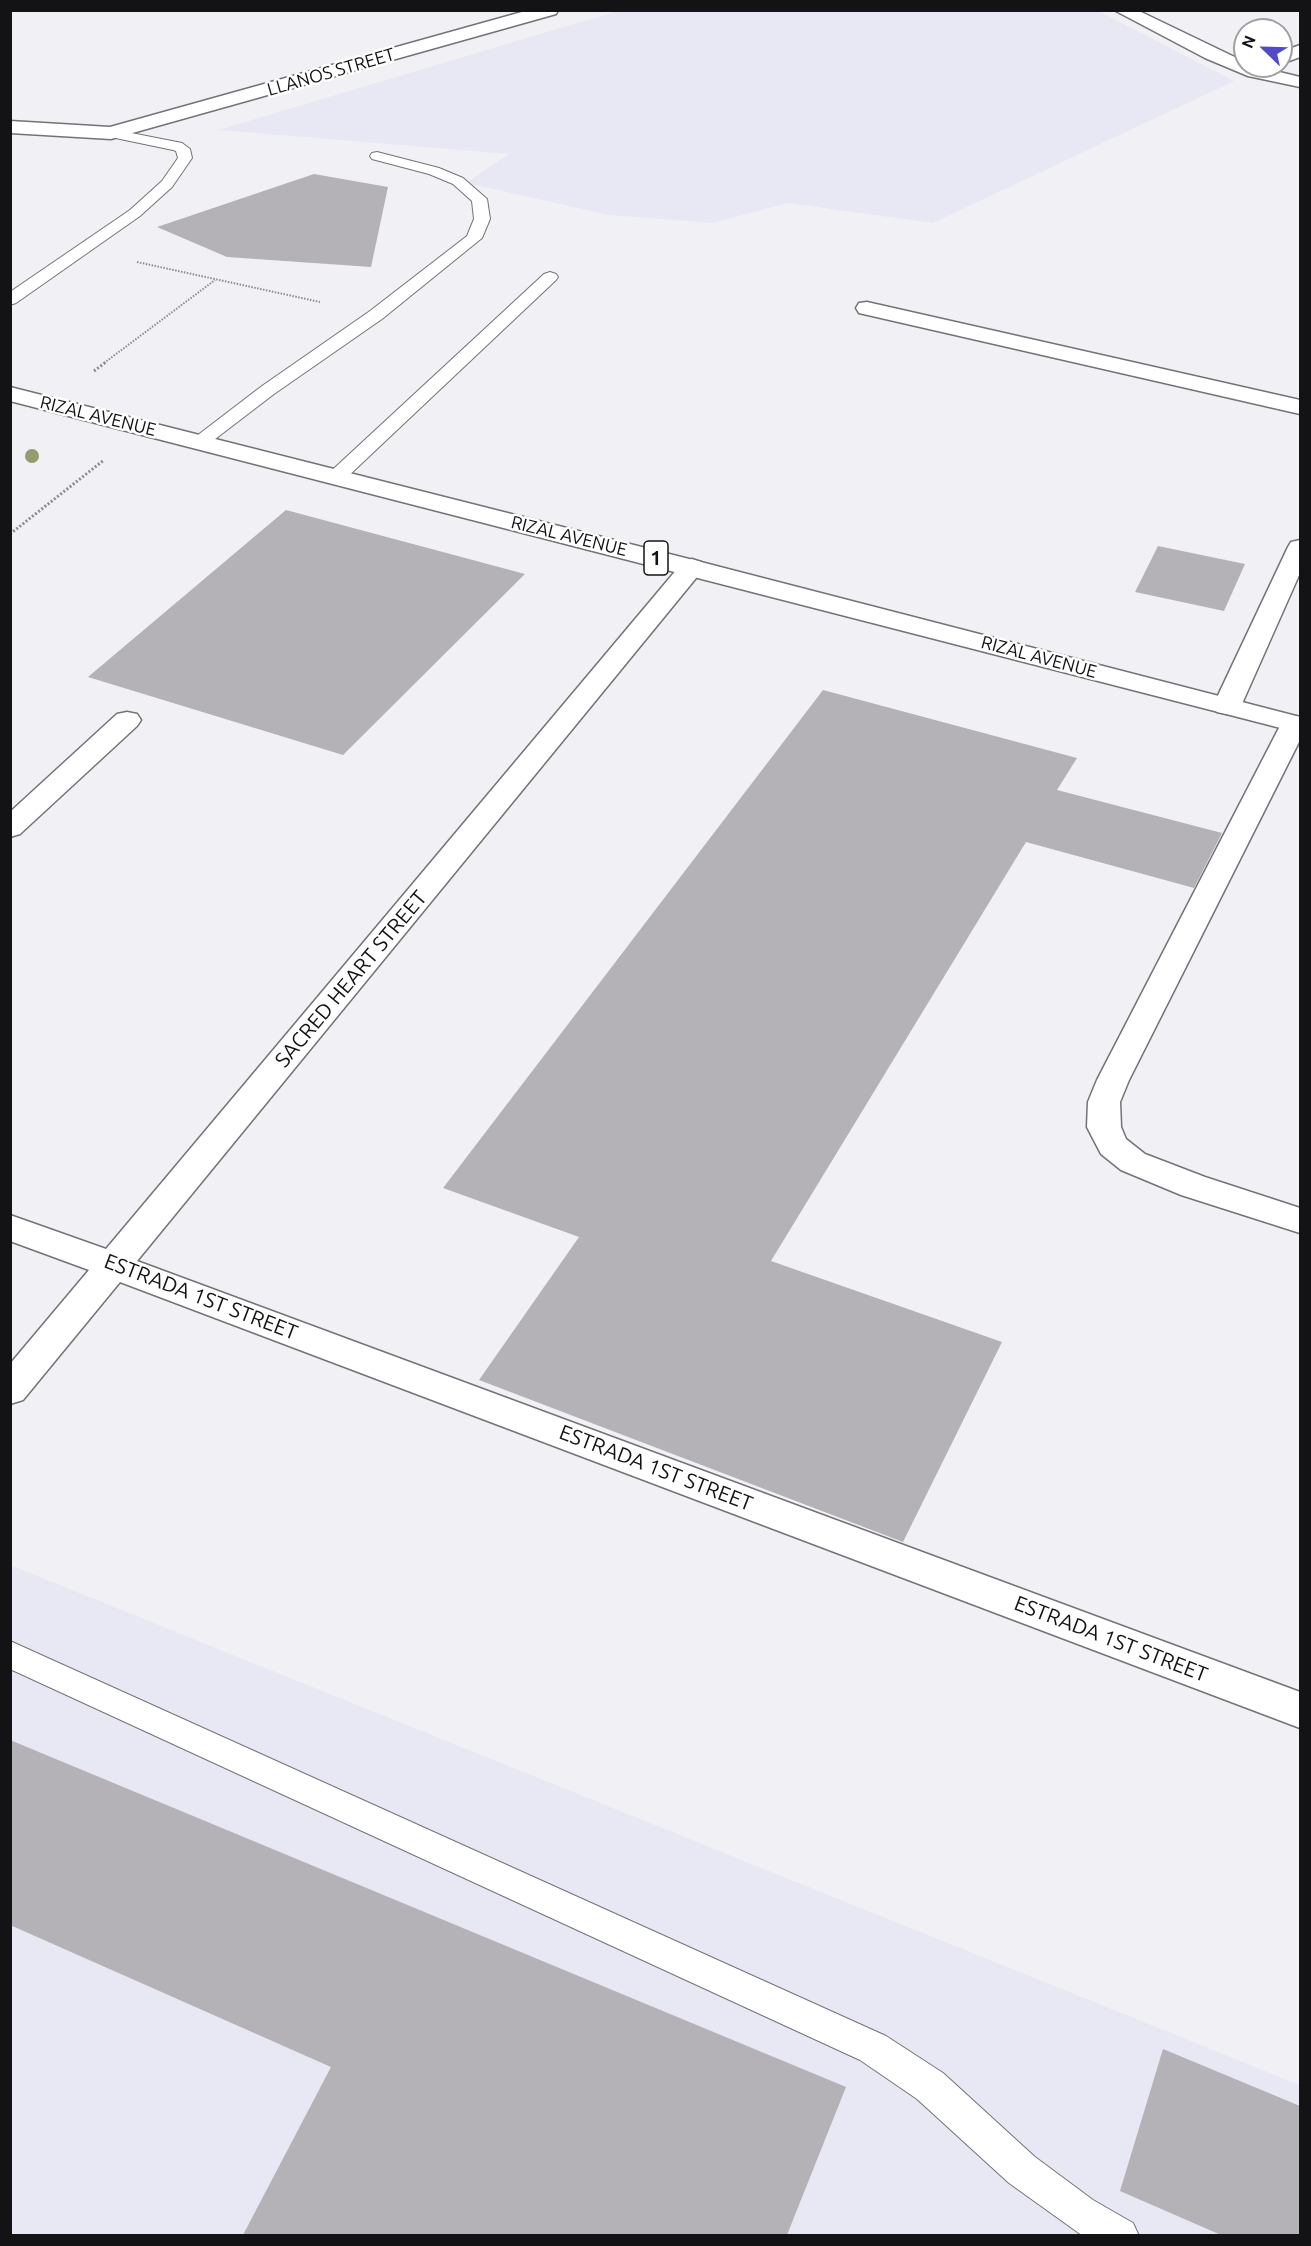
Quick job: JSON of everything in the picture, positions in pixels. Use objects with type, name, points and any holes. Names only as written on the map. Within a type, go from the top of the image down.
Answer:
[{"type":"street","name":"LLANOS STREET","points":[[10,127],[111,133],[550,10]]},
{"type":"street","points":[[1122,10],[1169,35],[1233,59]]},
{"type":"street","points":[[867,308],[1300,406]]},
{"type":"street","name":"RIZAL AVENUE","points":[[10,394],[1298,724]]},
{"type":"street","points":[[1227,706],[1300,547]]},
{"type":"street","name":"SACRED HEART STREET","points":[[10,1390],[692,567]]},
{"type":"street","points":[[10,828],[127,720]]},
{"type":"street","points":[[1298,724],[1113,1080],[1104,1102],[1104,1127],[1113,1146],[1133,1162],[1193,1186],[1300,1221]]},
{"type":"street","name":"ESTRADA 1ST STREET","points":[[10,1227],[114,1264],[1300,1710]]},
{"type":"lane","points":[[10,300],[135,213],[167,184],[184,158],[183,149],[177,146],[111,133]]},
{"type":"lane","points":[[200,442],[268,390],[376,315],[474,238],[482,219],[479,199],[458,181],[434,171],[377,156]]},
{"type":"lane","points":[[336,477],[550,277]]},
{"type":"lane","points":[[10,1654],[873,2048],[930,2086],[1022,2170],[1080,2213],[1120,2235]]},
{"type":"path","points":[[83,251],[376,315]]},
{"type":"path","points":[[98,369],[216,280]]},
{"type":"path","points":[[10,534],[144,428]]},
{"type":"shaded area","points":[[621,10],[1099,11],[1234,81],[933,223],[788,203],[712,223],[609,215],[466,183],[509,154],[218,130]]},
{"type":"shaded area","points":[[10,1565],[1300,2085],[1300,2235],[11,2235]]},
{"type":"building","points":[[314,174],[388,187],[371,267],[227,257],[157,227]]},
{"type":"building","points":[[286,510],[525,574],[343,755],[88,677]]},
{"type":"building","points":[[1158,546],[1245,564],[1224,611],[1135,592]]},
{"type":"building","points":[[823,690],[1077,758],[1057,790],[1222,833],[1194,888],[1026,842],[771,1261],[1002,1342],[903,1542],[479,1380],[579,1237],[443,1188]]},
{"type":"building","points":[[10,1740],[846,2087],[787,2235],[243,2235],[331,2067],[10,1925]]},
{"type":"building","points":[[1163,2049],[1300,2106],[1300,2235],[1221,2235],[1120,2191]]}]
